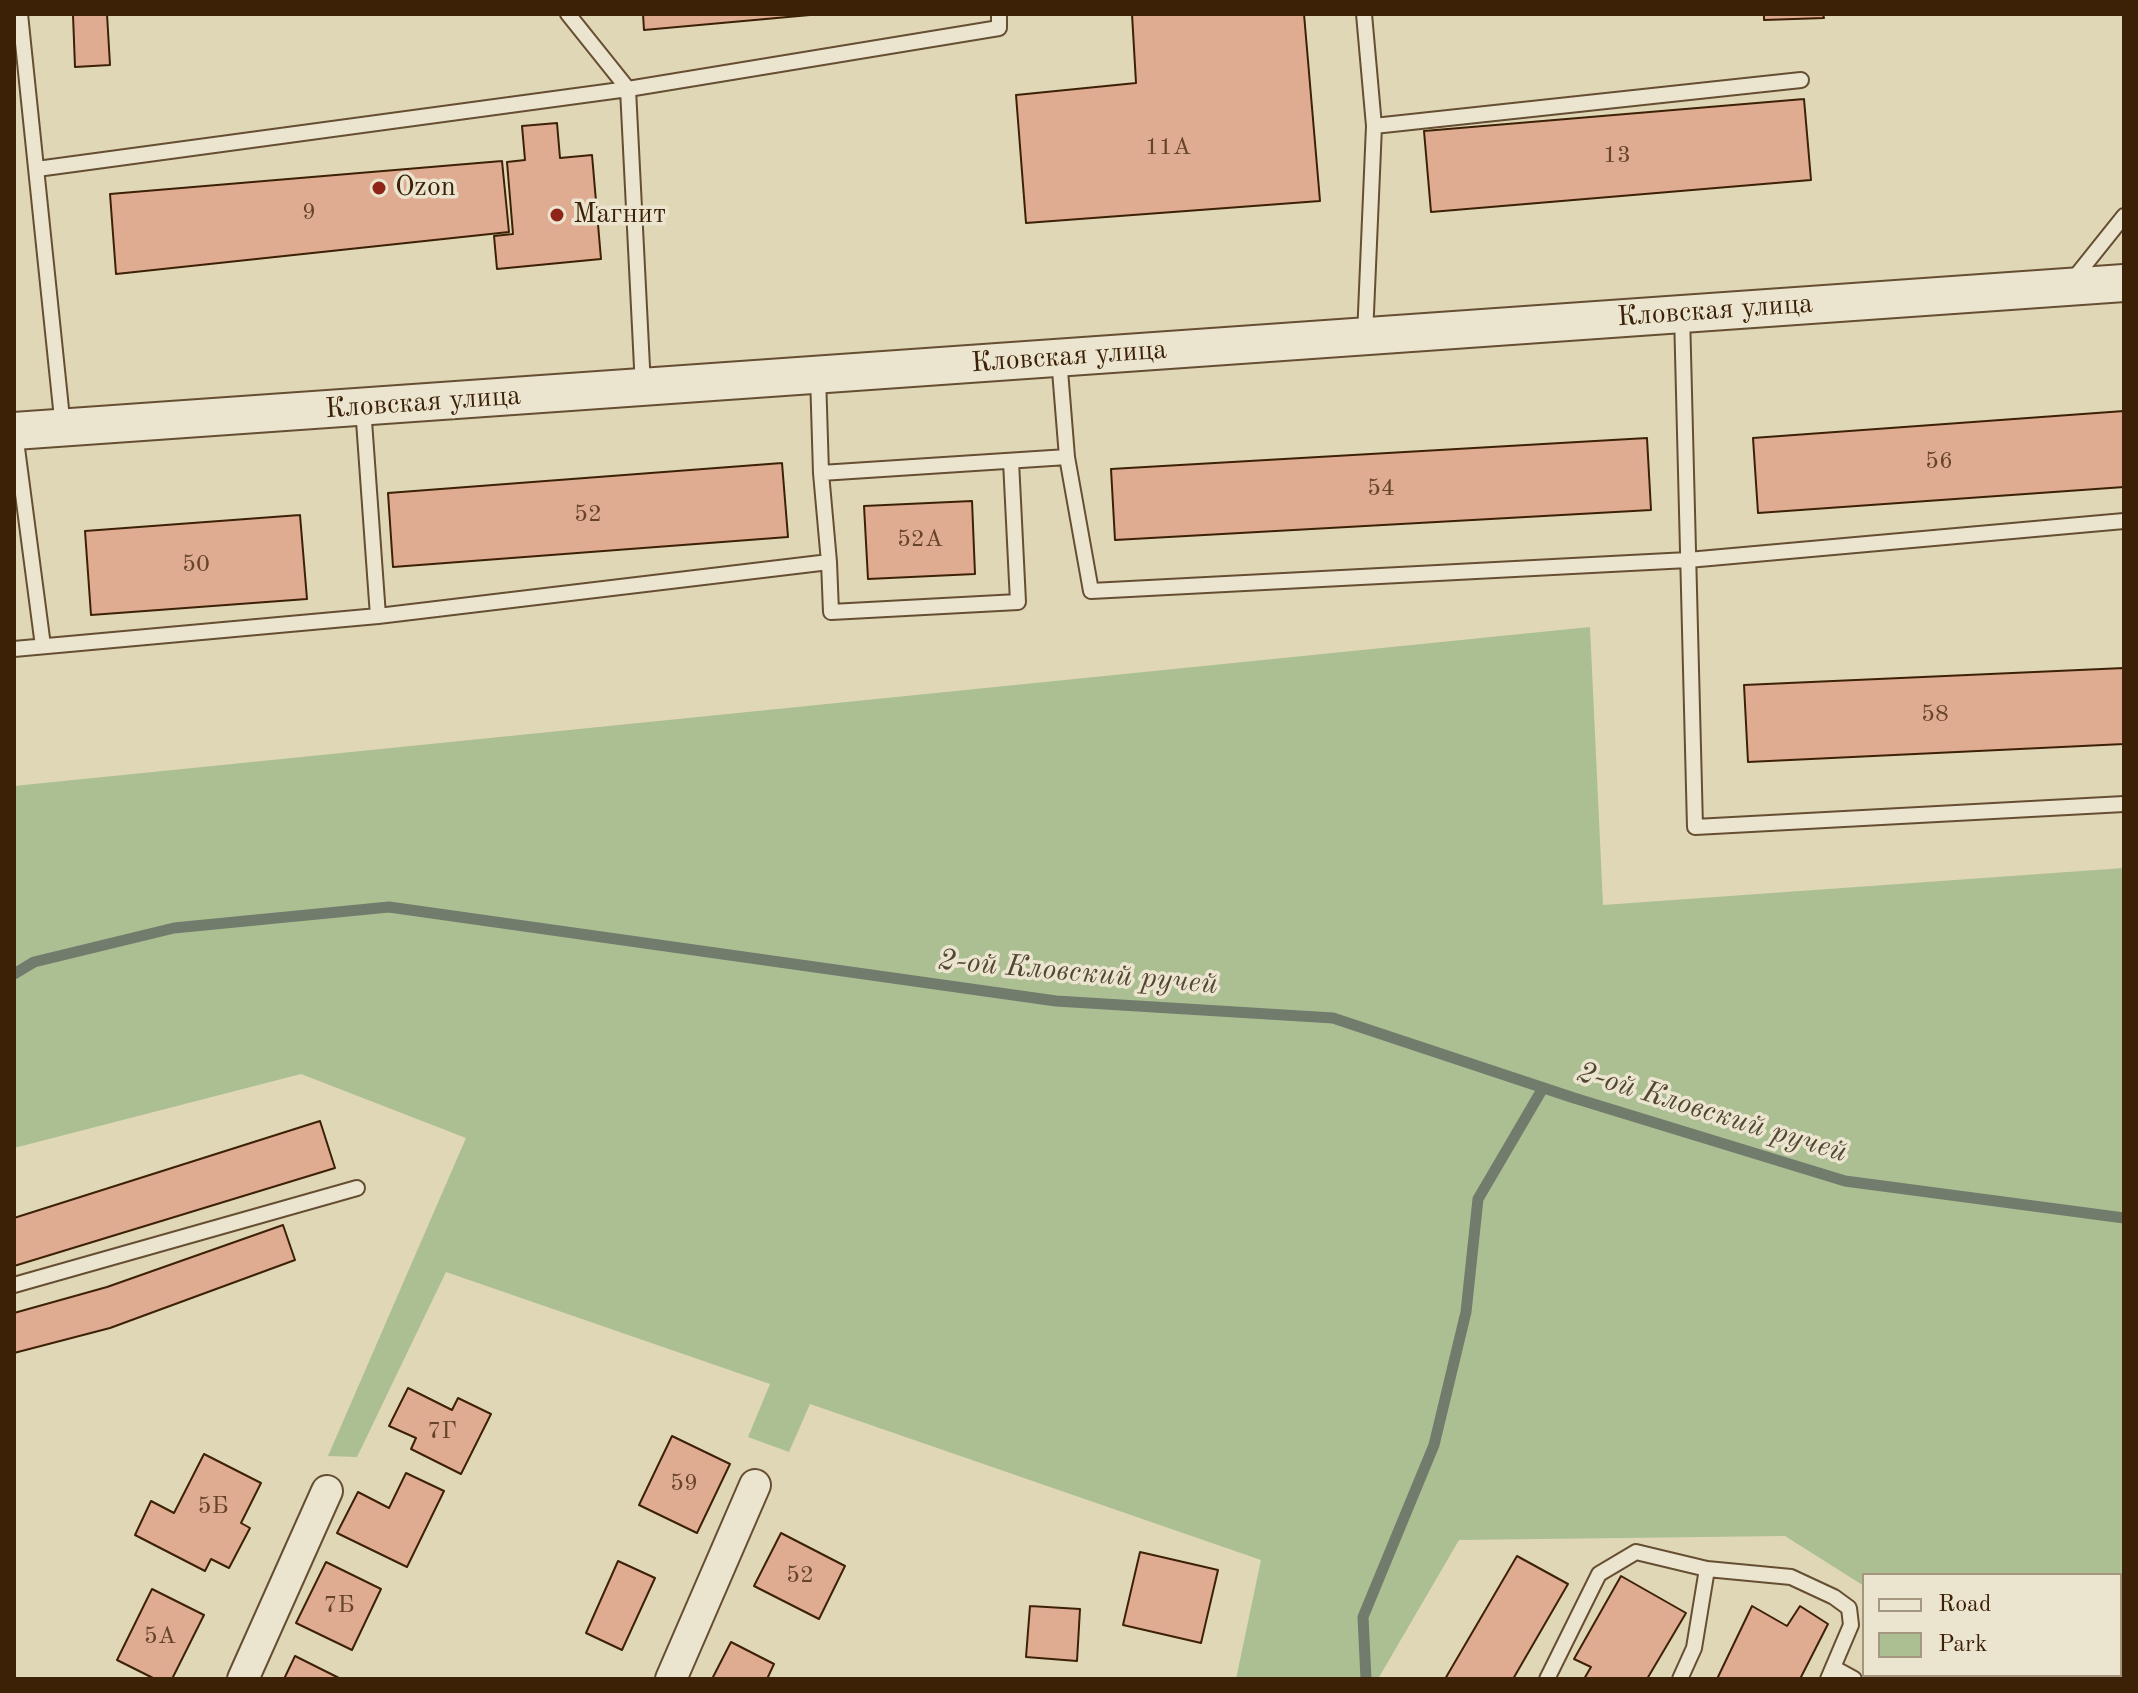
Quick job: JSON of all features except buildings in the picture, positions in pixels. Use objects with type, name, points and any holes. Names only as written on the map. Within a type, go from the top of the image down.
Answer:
[{"type":"street","name":"Кловская улица","points":[[14,431],[2124,283]]},
{"type":"street","points":[[671,1679],[755,1485]]},
{"type":"street","points":[[243,1679],[327,1491]]},
{"type":"lane","points":[[20,14],[21,86],[37,169],[63,428]]},
{"type":"lane","points":[[568,14],[628,89],[643,387]]},
{"type":"lane","points":[[37,169],[628,89],[999,28],[999,14]]},
{"type":"lane","points":[[1364,14],[1374,126],[1365,336]]},
{"type":"lane","points":[[1374,126],[1801,80]]},
{"type":"lane","points":[[2067,287],[2124,216]]},
{"type":"lane","points":[[1682,314],[1695,827],[2124,804]]},
{"type":"lane","points":[[1059,357],[1067,457],[1091,591],[1688,560],[2124,521]]},
{"type":"lane","points":[[818,374],[821,473],[831,612],[1018,602],[1011,461]]},
{"type":"lane","points":[[363,407],[378,616]]},
{"type":"lane","points":[[14,431],[43,646]]},
{"type":"lane","points":[[821,473],[1067,457]]},
{"type":"lane","points":[[14,649],[378,616],[829,562]]},
{"type":"lane","points":[[14,1285],[357,1188]]},
{"type":"lane","points":[[1547,1679],[1599,1574],[1636,1552],[1707,1569],[1791,1577],[1834,1597],[1849,1608],[1851,1625],[1831,1674],[1854,1679]]},
{"type":"lane","points":[[1680,1679],[1694,1648],[1707,1569]]},
{"type":"green space","points":[[1590,627],[1603,905],[2124,868],[2124,1679],[2006,1677],[2122,1677],[2122,1573],[1862,1573],[1862,1585],[1785,1536],[1459,1540],[1378,1679],[1236,1679],[1261,1560],[810,1404],[789,1452],[748,1437],[770,1384],[446,1272],[357,1457],[328,1456],[466,1138],[301,1074],[14,1148],[14,786]]},
{"type":"waterway","name":"2-ой Кловский ручей","points":[[14,974],[34,962],[174,928],[389,907],[1056,1001],[1333,1018],[1574,1098],[1845,1181],[2124,1218]]},
{"type":"waterway","points":[[1366,1679],[1363,1617],[1434,1445],[1466,1312],[1478,1199],[1543,1088]]},
{"type":"place","name":"Ozon","points":[[379,188]]},
{"type":"place","name":"Магнит","points":[[557,215]]}]
